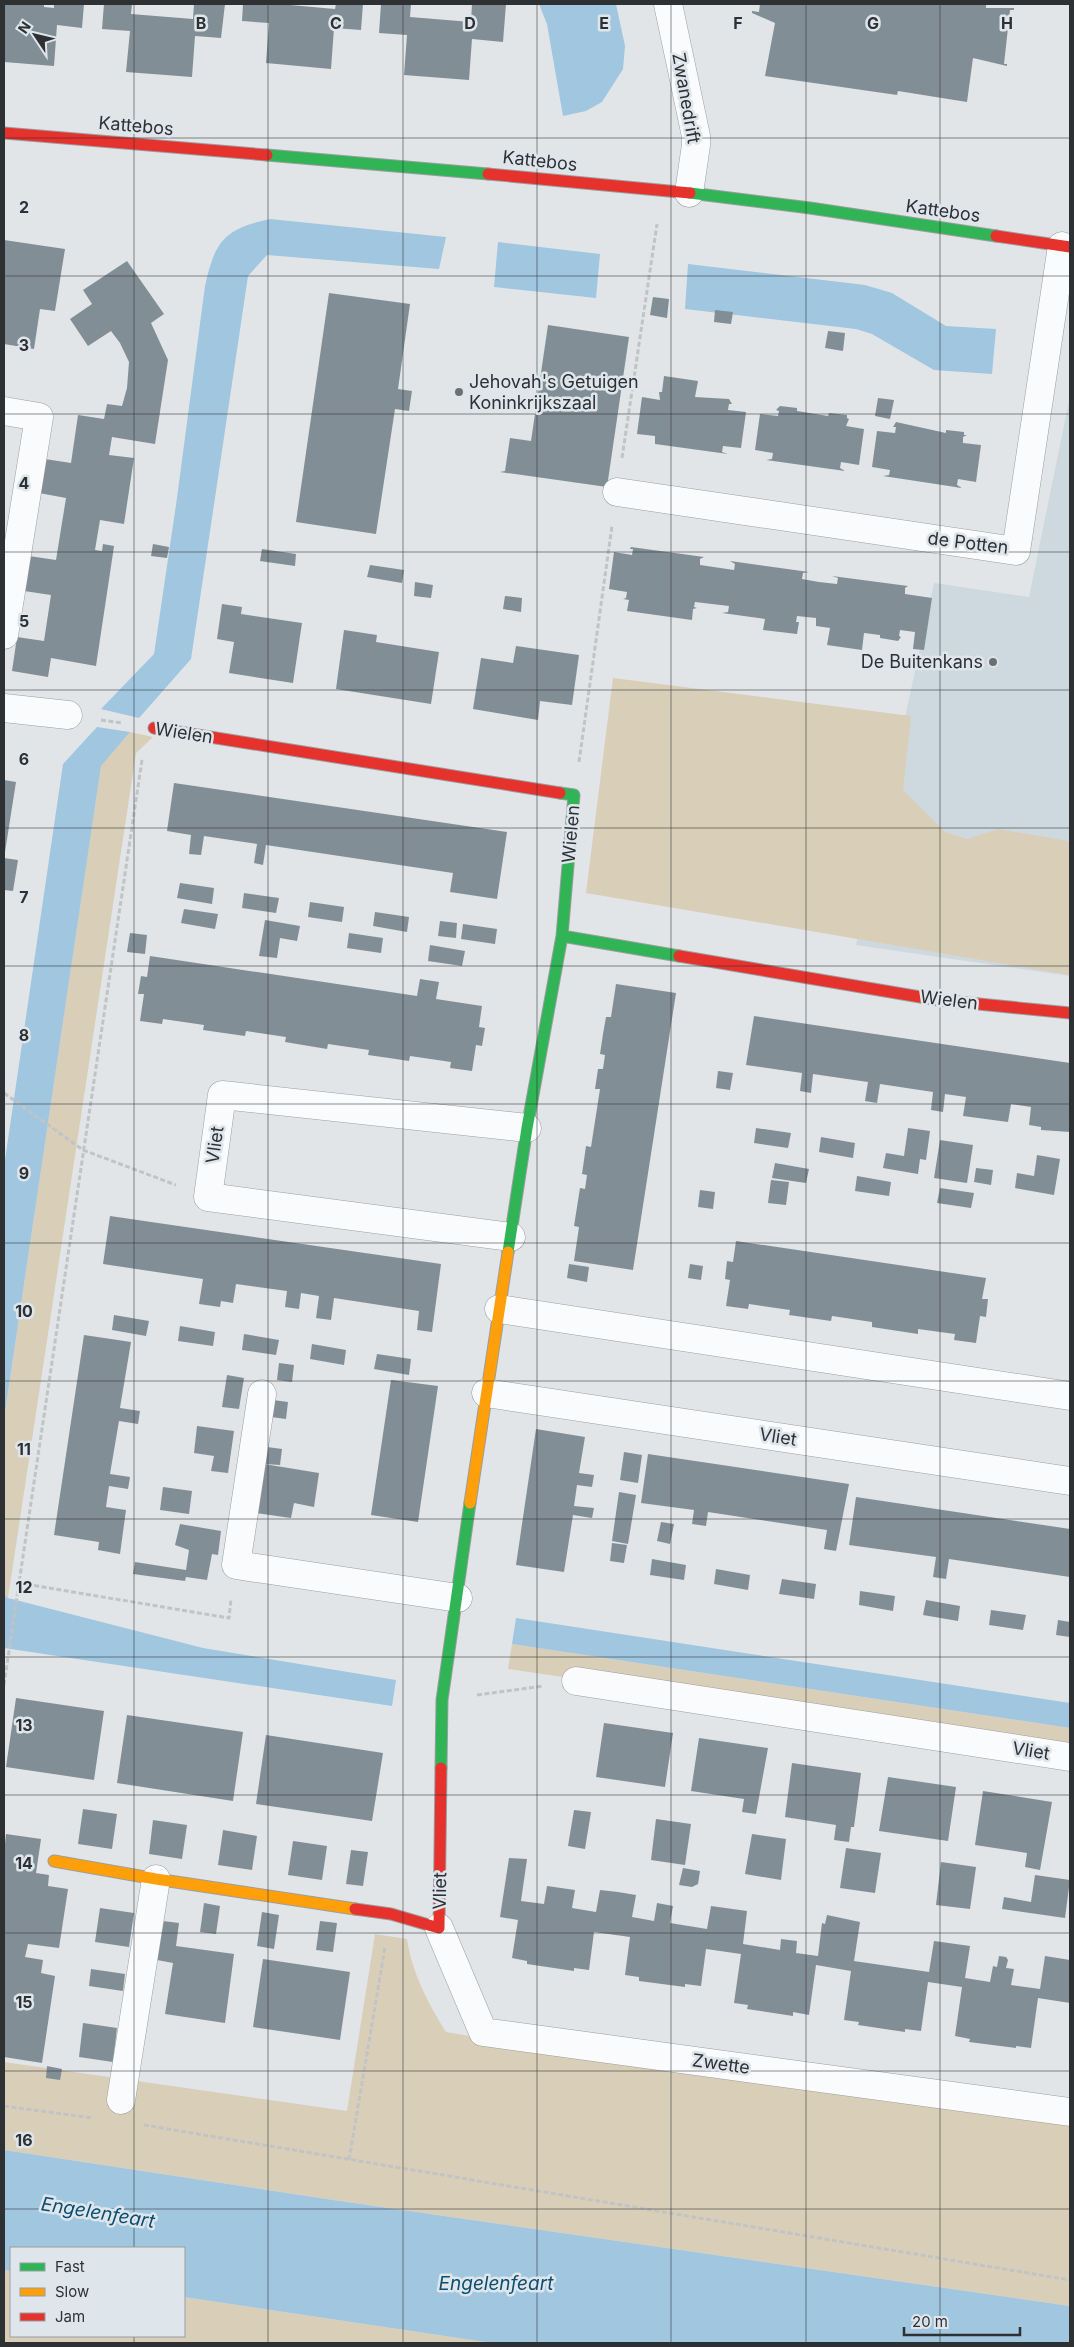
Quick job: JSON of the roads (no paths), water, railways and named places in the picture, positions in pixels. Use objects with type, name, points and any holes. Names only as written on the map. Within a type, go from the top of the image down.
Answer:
[{"type":"street","name":"Zwanedrift","points":[[668,4],[696,136],[689,193]]},
{"type":"street","name":"Kattebos","points":[[4,133],[442,169],[689,193],[1066,246]]},
{"type":"street","name":"de Potten","points":[[617,492],[1016,552],[1066,246]]},
{"type":"street","points":[[4,411],[39,417],[4,635]]},
{"type":"street","points":[[4,708],[68,716]]},
{"type":"street","name":"Wielen","points":[[154,728],[574,795],[562,936],[938,1000],[1070,1013]]},
{"type":"street","name":"Vliet","points":[[54,1861],[156,1879],[391,1914],[439,1928],[442,1700],[486,1393],[527,1128],[562,936]]},
{"type":"street","name":"Vliet","points":[[511,1237],[208,1197],[222,1095],[527,1128]]},
{"type":"street","points":[[499,1309],[1070,1396]]},
{"type":"street","name":"Vliet","points":[[486,1393],[1070,1481]]},
{"type":"street","points":[[262,1394],[236,1565],[458,1598]]},
{"type":"street","name":"Vliet","points":[[576,1681],[1070,1757]]},
{"type":"street","points":[[121,2100],[156,1879]]},
{"type":"street","name":"Zwette","points":[[439,1928],[483,2032],[1070,2112]]},
{"type":"water","points":[[539,4],[616,4],[625,46],[623,69],[602,102],[586,111],[563,116],[547,24]]},
{"type":"water","points":[[270,219],[446,237],[439,269],[267,255],[248,276],[191,659],[139,718],[101,709],[154,654],[205,286],[213,258],[224,239],[232,233],[242,227]]},
{"type":"water","points":[[498,242],[600,254],[596,298],[494,287]]},
{"type":"water","points":[[688,264],[865,285],[892,293],[946,326],[996,329],[992,374],[934,370],[872,334],[856,329],[685,309]]},
{"type":"water","points":[[97,727],[130,732],[101,766],[4,1419],[4,1167],[63,764]]},
{"type":"water","points":[[4,1595],[8,1598],[203,1648],[396,1680],[392,1706],[4,1648]]},
{"type":"water","points":[[516,1618],[1070,1703],[1070,1728],[512,1644]]},
{"type":"water","name":"Engelenfeart","points":[[4,2150],[333,2200],[1070,2306],[1070,2343],[492,2343],[185,2297],[185,2247],[10,2247],[10,2271],[4,2270]]},
{"type":"place","name":"Jehovah's Getuigen Koninkrijkszaal","points":[[459,392]]},
{"type":"place","name":"De Buitenkans","points":[[993,662]]}]
